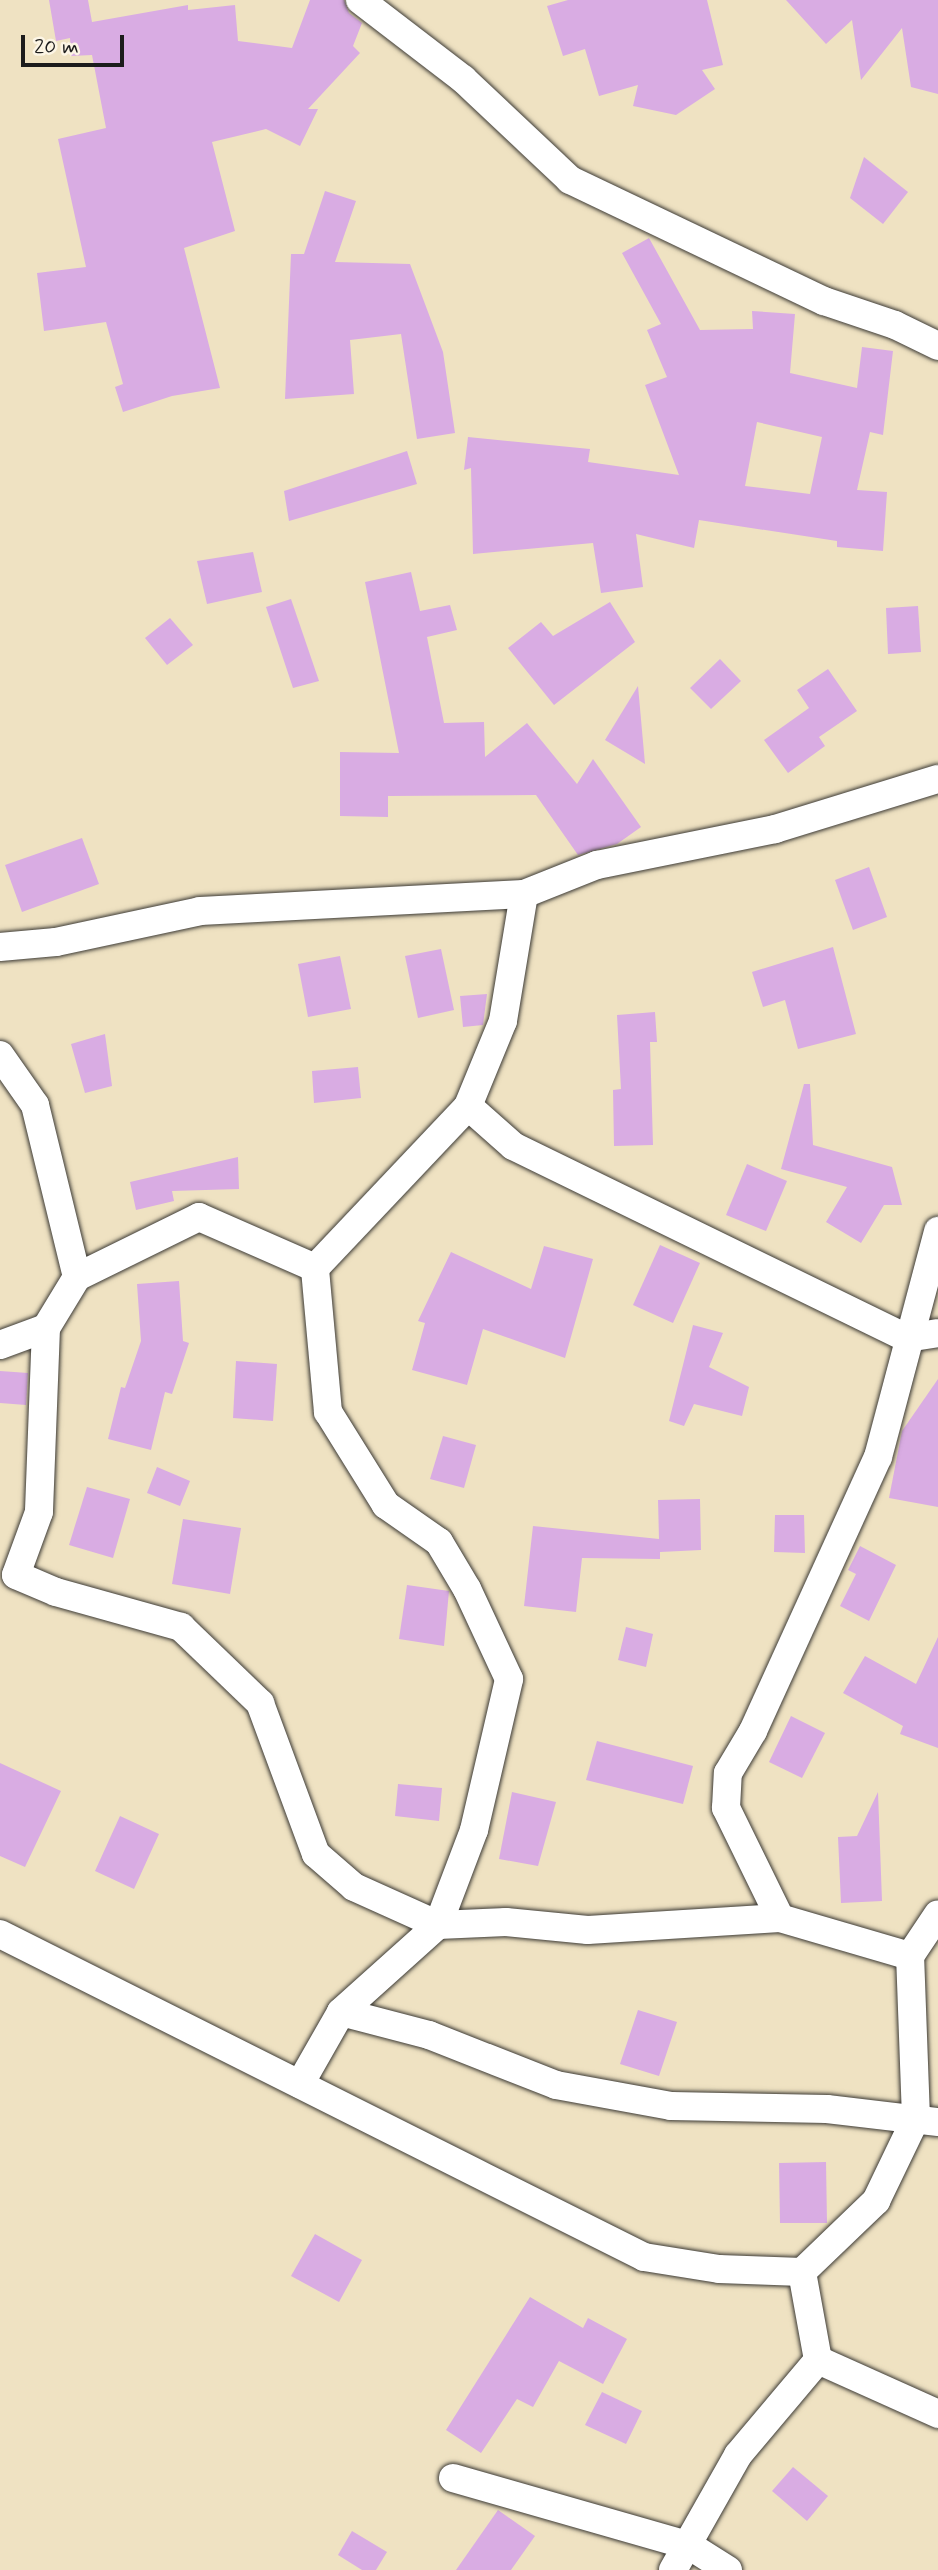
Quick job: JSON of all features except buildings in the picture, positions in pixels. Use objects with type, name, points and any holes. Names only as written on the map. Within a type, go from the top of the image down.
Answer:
[{"type":"street","points":[[360,0],[463,79],[570,180],[824,302],[895,325],[938,346]]},
{"type":"street","points":[[0,947],[56,942],[200,911],[524,894],[597,865],[775,829],[938,779]]},
{"type":"street","points":[[300,2084],[341,2011],[438,1925],[474,1830],[509,1679],[467,1589],[439,1542],[386,1505],[328,1412],[314,1268],[468,1106],[503,1021],[524,894]]},
{"type":"street","points":[[0,1055],[35,1105],[77,1277]]},
{"type":"street","points":[[468,1106],[513,1146],[907,1338],[938,1334]]},
{"type":"street","points":[[314,1268],[199,1217],[77,1277],[46,1328],[39,1512],[16,1575],[56,1592],[181,1627],[260,1703],[316,1854],[354,1886],[438,1925],[506,1922],[588,1930],[780,1918],[911,1956]]},
{"type":"street","points":[[780,1918],[726,1808],[729,1773],[753,1731],[878,1457],[907,1338],[938,1231]]},
{"type":"street","points":[[0,1345],[46,1328]]},
{"type":"street","points":[[0,1934],[645,2257],[719,2269],[802,2272],[876,2201],[927,2120],[911,1956],[938,1914]]},
{"type":"street","points":[[341,2011],[429,2035],[569,2087],[671,2106],[827,2109],[927,2120]]},
{"type":"street","points":[[802,2272],[818,2360]]},
{"type":"street","points":[[818,2360],[938,2414]]},
{"type":"street","points":[[673,2570],[690,2546],[738,2455],[818,2360]]},
{"type":"street","points":[[453,2478],[690,2546],[728,2570]]}]
